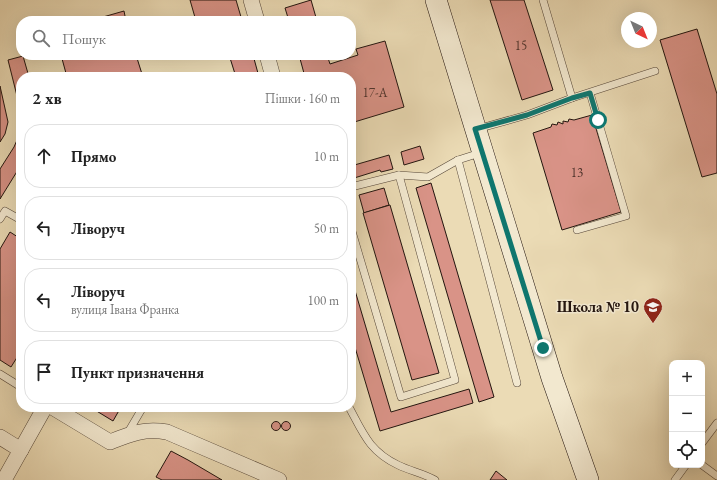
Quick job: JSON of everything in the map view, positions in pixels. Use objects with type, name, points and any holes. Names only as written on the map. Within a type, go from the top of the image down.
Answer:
[{"type":"street","points":[[251,0],[256,16]]},
{"type":"street","points":[[436,0],[552,378],[588,480]]},
{"type":"street","points":[[268,60],[272,72]]},
{"type":"street","points":[[4,480],[42,412]]},
{"type":"street","points":[[60,412],[110,442],[142,430],[167,432],[278,480]]},
{"type":"street","points":[[0,437],[21,450]]},
{"type":"lane","points":[[543,0],[572,98]]},
{"type":"lane","points":[[475,129],[527,115],[572,98],[656,71]]},
{"type":"lane","points":[[577,230],[626,216],[590,93]]},
{"type":"lane","points":[[356,186],[399,175],[428,177],[458,160],[482,153]]},
{"type":"lane","points":[[458,160],[517,383]]},
{"type":"lane","points":[[356,245],[401,397],[455,380],[399,175]]},
{"type":"lane","points":[[0,219],[5,211],[16,217]]},
{"type":"lane","points":[[0,374],[16,384]]},
{"type":"lane","points":[[130,434],[130,428],[141,412]]},
{"type":"lane","points":[[352,412],[367,440],[381,456],[398,465],[424,474],[435,480]]},
{"type":"lane","points":[[705,439],[717,423]]},
{"type":"lane","points":[[705,467],[717,476]]},
{"type":"lane","points":[[675,480],[684,468]]},
{"type":"building","points":[[190,0],[236,0],[241,16],[195,16]]},
{"type":"building","points":[[311,0],[316,16],[287,16],[285,8]]},
{"type":"building","points":[[490,0],[524,0],[553,90],[522,100]]},
{"type":"building","points":[[124,11],[125,16],[106,16]]},
{"type":"building","points":[[697,29],[717,94],[717,173],[702,177],[660,40]]},
{"type":"building","points":[[385,41],[404,107],[356,121],[356,72],[304,72],[300,60],[329,60],[330,64],[342,60],[356,60],[356,56],[358,55],[356,49]]},
{"type":"building","points":[[16,58],[16,60],[24,60],[28,72],[16,72],[16,92],[8,60]]},
{"type":"building","points":[[62,60],[138,60],[141,72],[66,72]]},
{"type":"building","points":[[231,60],[254,60],[258,72],[234,72]]},
{"type":"building","points":[[0,86],[8,122],[5,134],[0,142]]},
{"type":"building","points":[[592,115],[621,212],[562,230],[533,133],[551,127],[552,124],[557,125],[558,122],[563,124],[563,121],[568,122],[569,119],[574,120]]},
{"type":"building","points":[[16,142],[16,173],[0,199],[0,169]]},
{"type":"building","points":[[420,146],[424,159],[404,165],[401,152]]},
{"type":"building","points":[[389,155],[393,169],[381,172],[380,170],[356,177],[356,165]]},
{"type":"building","points":[[431,183],[494,397],[479,402],[416,188]]},
{"type":"building","points":[[384,188],[389,205],[364,213],[359,195]]},
{"type":"building","points":[[390,205],[439,373],[412,380],[363,213]]},
{"type":"building","points":[[10,232],[16,236],[16,359],[11,367],[0,360],[0,249]]},
{"type":"building","points":[[356,294],[391,412],[469,389],[473,403],[380,431],[356,351]]},
{"type":"building","points":[[98,412],[118,412],[113,421]]},
{"type":"building","points":[[276,421],[281,426],[276,431],[271,426]]},
{"type":"building","points":[[286,421],[291,426],[286,431],[281,426]]},
{"type":"building","points":[[171,451],[222,480],[162,480],[156,477]]},
{"type":"building","points":[[496,471],[507,480],[490,480]]},
{"type":"place","name":"Школа № 10","points":[[653,324]]},
{"type":"route","points":[[543,348],[475,129],[527,115],[572,98],[590,93],[598,120]]}]
